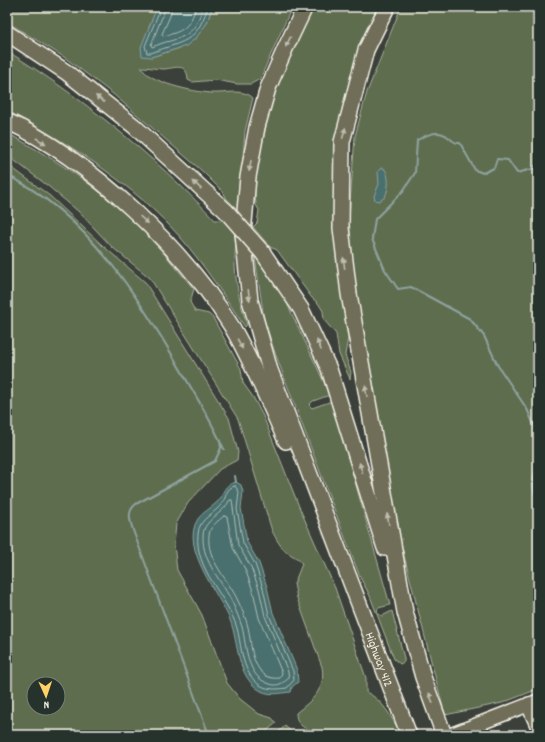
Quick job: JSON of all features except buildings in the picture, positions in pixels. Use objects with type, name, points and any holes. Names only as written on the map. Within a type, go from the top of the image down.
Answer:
[{"type":"highway","points":[[305,7],[284,49],[268,88],[257,127],[248,177],[243,234],[250,300],[261,343],[350,584]]},
{"type":"highway","points":[[387,7],[366,50],[342,142],[340,222],[348,294],[404,612]]},
{"type":"highway","points":[[7,33],[66,72],[134,126],[226,211],[263,253],[301,309],[329,369],[423,677],[444,735]]},
{"type":"highway","points":[[7,122],[61,153],[98,180],[164,238],[200,282],[232,327],[250,362],[350,584]]},
{"type":"highway","name":"Highway 412","points":[[350,584],[409,735]]},
{"type":"highway","points":[[534,703],[538,725]]},
{"type":"main road","points":[[450,735],[534,703]]},
{"type":"green space","points":[[7,7],[157,7],[151,57],[186,46],[207,23],[212,7],[292,7],[260,79],[251,84],[237,84],[216,80],[192,82],[188,80],[186,71],[180,67],[164,69],[141,67],[153,78],[173,86],[204,92],[239,92],[253,98],[245,131],[239,211],[226,198],[224,193],[202,171],[113,94],[64,57],[7,22]]},
{"type":"green space","points":[[312,7],[380,7],[340,122],[334,175],[334,228],[348,338],[345,355],[351,372],[350,379],[339,354],[336,334],[324,320],[323,311],[318,303],[312,298],[277,250],[270,247],[253,227],[257,223],[259,210],[256,205],[254,182],[270,107],[283,72]]},
{"type":"green space","points":[[401,7],[538,7],[538,689],[502,703],[445,715],[390,501],[353,275],[349,217],[355,136],[367,92]]},
{"type":"green space","points":[[7,51],[63,88],[90,108],[142,150],[215,220],[224,220],[238,232],[235,267],[240,302],[247,325],[245,327],[190,248],[143,200],[78,151],[7,111]]},
{"type":"green space","points":[[7,133],[68,169],[111,201],[124,212],[160,249],[194,289],[190,302],[195,311],[209,314],[213,318],[241,369],[243,383],[253,397],[263,416],[300,509],[335,588],[366,678],[366,692],[382,704],[400,732],[394,735],[275,735],[285,726],[294,734],[304,732],[307,729],[299,723],[296,713],[316,694],[320,688],[323,675],[322,667],[297,598],[294,584],[302,564],[299,560],[282,548],[272,531],[238,419],[150,278],[112,247],[79,212],[7,155]]},
{"type":"green space","points":[[7,164],[50,196],[102,245],[145,282],[229,418],[238,452],[237,460],[220,469],[188,503],[176,524],[174,545],[177,570],[202,615],[227,683],[240,699],[259,714],[272,718],[276,723],[262,735],[7,735]]},
{"type":"green space","points":[[254,250],[268,269],[267,274],[283,295],[330,395],[313,401],[309,405],[312,408],[332,401],[390,605],[378,608],[377,613],[382,616],[392,611],[404,658],[404,662],[400,664],[394,659],[370,596],[360,577],[275,353],[264,319]]},
{"type":"water","points":[[157,7],[212,7],[207,23],[196,38],[186,46],[151,57],[142,56],[141,47]]},
{"type":"water","points":[[381,168],[384,168],[386,171],[388,186],[385,197],[379,201],[375,200],[374,196],[379,184],[378,171]]},
{"type":"water","points":[[236,482],[241,485],[243,492],[241,508],[247,542],[259,563],[267,587],[273,613],[297,670],[298,682],[292,687],[291,692],[276,694],[265,693],[253,685],[247,677],[240,659],[230,620],[197,557],[194,543],[194,530],[198,519],[219,500],[225,488]]},
{"type":"waterway","points":[[538,163],[532,169],[517,173],[508,160],[497,159],[494,168],[483,173],[475,170],[460,143],[457,143],[440,133],[423,137],[417,140],[415,173],[403,191],[375,219],[372,239],[385,270],[398,289],[411,287],[470,319],[484,336],[498,366],[527,409],[537,432],[538,451]]},
{"type":"waterway","points":[[7,175],[36,192],[62,212],[86,235],[108,260],[148,315],[207,415],[220,441],[221,448],[215,461],[136,504],[131,510],[130,514],[131,525],[209,735]]},
{"type":"waterway","points":[[221,443],[224,449]]},
{"type":"waterway","points":[[538,461],[533,482],[535,497],[538,502]]},
{"type":"waterway","points":[[235,476],[236,482]]}]
